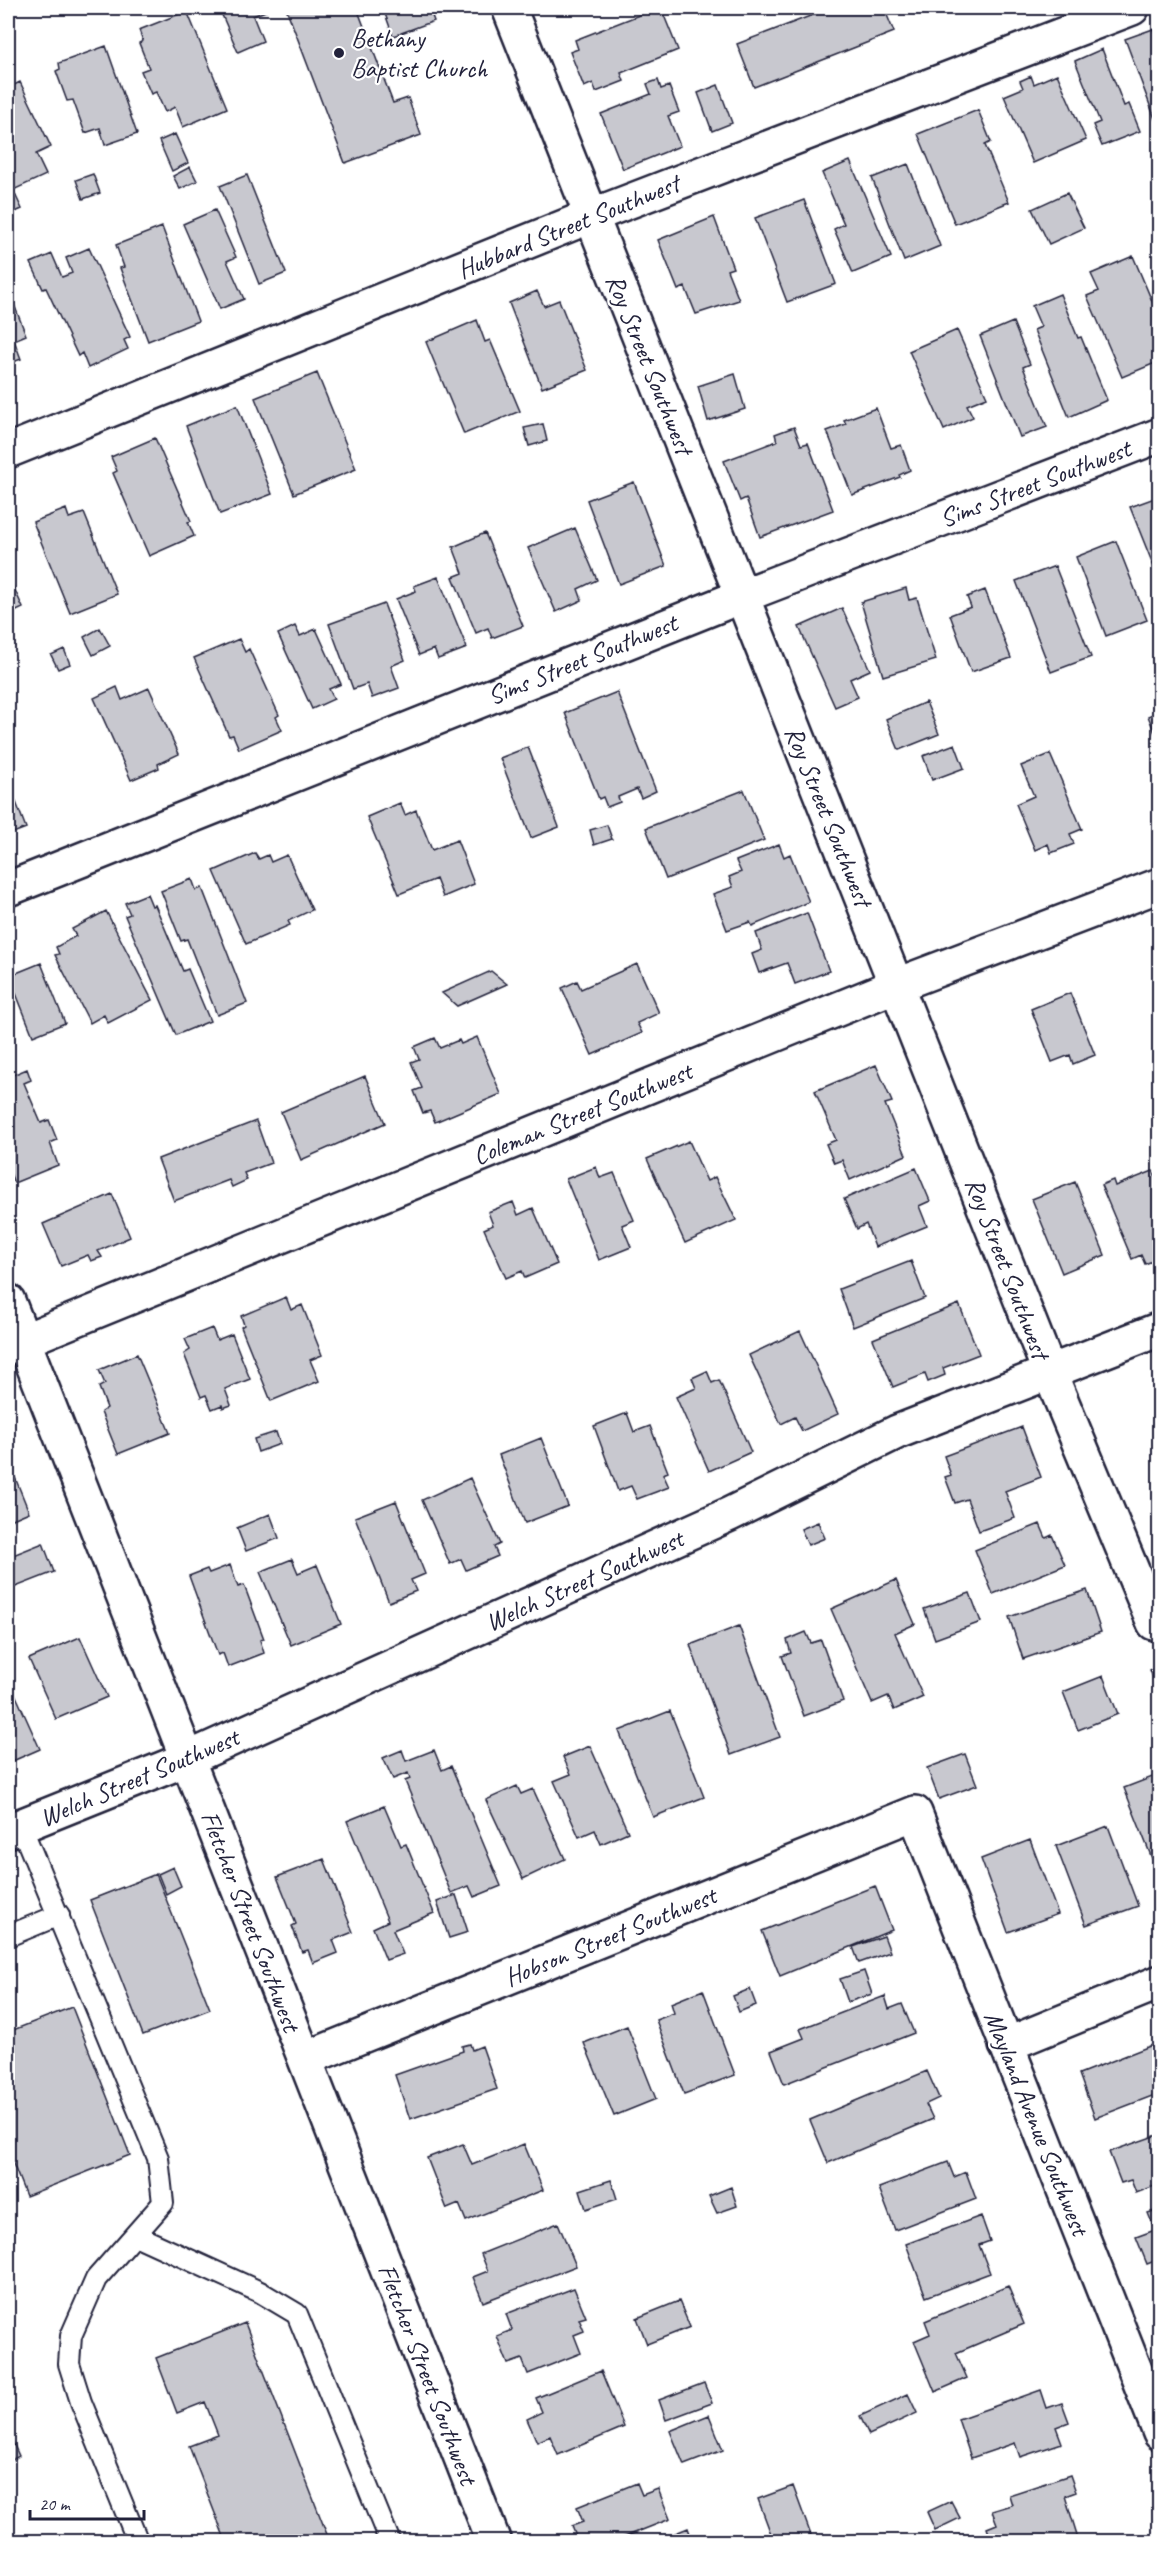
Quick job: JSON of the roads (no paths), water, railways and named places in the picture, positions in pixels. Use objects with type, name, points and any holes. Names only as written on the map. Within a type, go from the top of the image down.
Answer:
[{"type":"street","name":"Roy Street Southwest","points":[[509,8],[1048,1371],[1154,1623]]},
{"type":"street","name":"Hubbard Street Southwest","points":[[8,451],[591,216],[1132,8]]},
{"type":"street","name":"Sims Street Southwest","points":[[8,889],[742,596],[1160,435]]},
{"type":"street","name":"Coleman Street Southwest","points":[[15,1344],[897,985],[1160,885]]},
{"type":"street","name":"Fletcher Street Southwest","points":[[8,1301],[15,1344],[187,1759],[494,2541]]},
{"type":"street","name":"Welch Street Southwest","points":[[14,1829],[187,1759],[730,1514],[897,1432],[1160,1329]]},
{"type":"street","name":"Hobson Street Southwest","points":[[304,2059],[915,1813]]},
{"type":"street","name":"Mayland Avenue Southwest","points":[[915,1813],[1160,2433]]},
{"type":"street","points":[[1006,2045],[1160,1982]]},
{"type":"lane","points":[[14,1829],[59,1915],[158,2158],[163,2203],[96,2280],[71,2336],[69,2364],[81,2402],[138,2541]]},
{"type":"lane","points":[[8,1936],[59,1915]]},
{"type":"lane","points":[[135,2235],[260,2292],[297,2314],[390,2541]]},
{"type":"place","name":"Bethany Baptist Church","points":[[339,53]]}]
